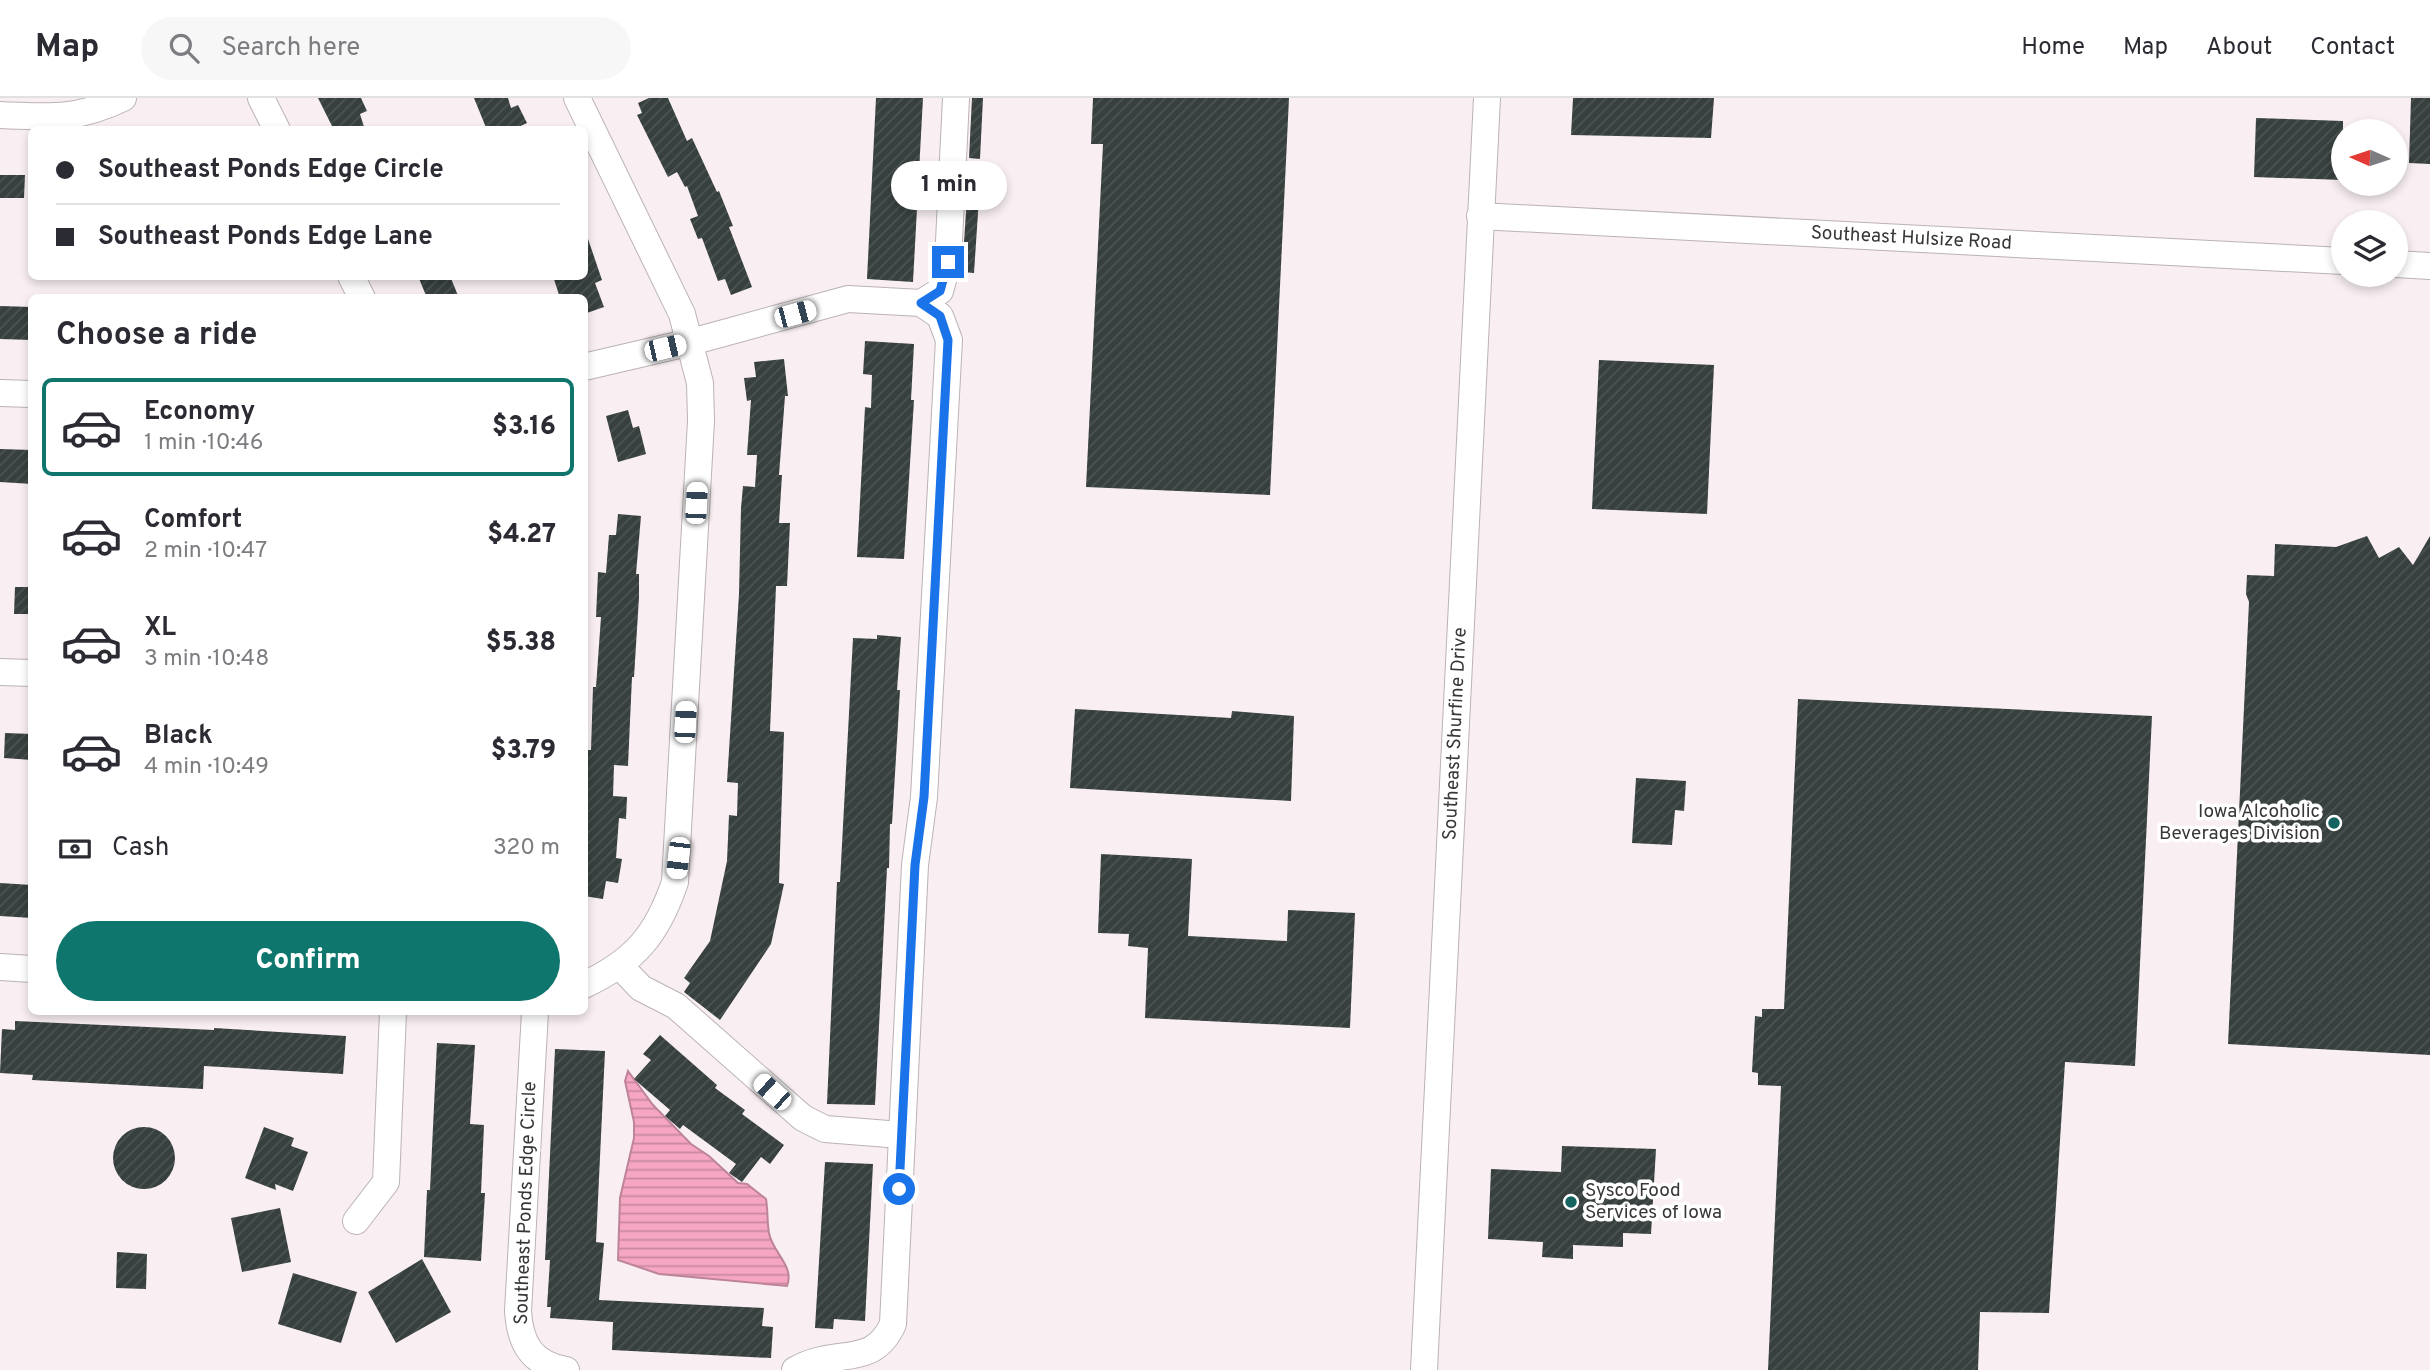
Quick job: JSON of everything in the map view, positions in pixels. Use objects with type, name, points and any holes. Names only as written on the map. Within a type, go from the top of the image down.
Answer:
[{"type":"street","points":[[0,115],[63,117],[85,114],[123,98]]},
{"type":"street","points":[[261,98],[275,126]]},
{"type":"street","points":[[577,98],[673,293],[691,342],[700,383],[701,421],[675,882],[667,906],[654,929],[620,966],[588,983]]},
{"type":"street","points":[[921,303],[940,291],[948,262],[956,98]]},
{"type":"street","name":"Southeast Shurfine Drive","points":[[1424,1370],[1487,98]]},
{"type":"street","name":"Southeast Hulsize Road","points":[[1480,216],[2331,260]]},
{"type":"street","points":[[2408,265],[2430,266]]},
{"type":"street","points":[[588,366],[691,342],[848,299],[921,303],[940,316],[948,340],[924,797],[915,865],[893,1324],[878,1353],[863,1362],[812,1363],[795,1370]]},
{"type":"street","points":[[0,393],[28,394]]},
{"type":"street","points":[[0,672],[28,673]]},
{"type":"street","points":[[620,966],[641,988],[676,1006],[803,1118],[825,1129],[901,1135]]},
{"type":"street","points":[[0,967],[28,968]]},
{"type":"street","points":[[356,1221],[386,1182],[393,1015]]},
{"type":"street","name":"Southeast Ponds Edge Circle","points":[[535,1015],[519,1327],[525,1342],[537,1359],[566,1370]]},
{"type":"shaded area","points":[[628,1071],[653,1105],[691,1144],[709,1156],[738,1183],[747,1184],[766,1199],[769,1233],[786,1265],[789,1279],[787,1286],[659,1274],[618,1260],[620,1198],[634,1138],[634,1122],[625,1081]]},
{"type":"building","points":[[318,98],[361,98],[367,111],[360,114],[364,126],[332,126]]},
{"type":"building","points":[[474,98],[508,98],[511,108],[518,105],[527,123],[521,126],[485,126]]},
{"type":"building","points":[[649,98],[668,98],[687,141],[692,138],[717,192],[719,191],[733,226],[729,227],[752,287],[731,295],[725,279],[718,281],[702,238],[698,239],[690,219],[698,216],[687,186],[685,187],[677,172],[668,177],[637,115],[642,113],[638,103]]},
{"type":"building","points":[[876,98],[923,98],[913,282],[867,279]]},
{"type":"building","points":[[972,98],[983,98],[980,159],[969,158]]},
{"type":"building","points":[[1093,98],[1289,98],[1270,495],[1086,487],[1103,144],[1091,144]]},
{"type":"building","points":[[1573,98],[1714,98],[1711,138],[1571,135]]},
{"type":"building","points":[[2411,98],[2430,98],[2430,164],[2409,163]]},
{"type":"building","points":[[2256,118],[2331,121],[2331,180],[2254,177]]},
{"type":"building","points":[[0,175],[25,175],[24,198],[0,198]]},
{"type":"building","points":[[967,197],[979,198],[974,273],[962,272]]},
{"type":"building","points":[[588,239],[602,280],[595,283],[604,307],[588,313],[588,294],[559,294],[554,280],[588,280]]},
{"type":"building","points":[[420,280],[452,280],[457,294],[425,294]]},
{"type":"building","points":[[0,306],[28,307],[28,340],[0,339]]},
{"type":"building","points":[[865,341],[914,344],[911,400],[914,400],[904,559],[857,557],[865,407],[871,408],[872,375],[863,374]]},
{"type":"building","points":[[784,359],[788,396],[785,396],[779,475],[782,475],[779,523],[790,523],[787,586],[776,586],[770,731],[784,732],[779,883],[784,884],[771,944],[720,1020],[684,992],[690,983],[684,978],[710,941],[727,861],[729,815],[737,816],[738,783],[727,782],[739,594],[741,508],[743,486],[755,487],[757,455],[747,455],[751,400],[747,401],[744,378],[756,377],[754,362]]},
{"type":"building","points":[[1599,360],[1714,365],[1707,514],[1592,509]]},
{"type":"building","points":[[628,410],[633,428],[639,426],[646,454],[618,462],[606,416]]},
{"type":"building","points":[[0,449],[28,450],[28,484],[0,482]]},
{"type":"building","points":[[618,514],[641,516],[636,574],[639,574],[639,597],[628,766],[614,765],[613,796],[627,797],[626,819],[619,818],[616,858],[622,859],[618,883],[606,881],[603,899],[588,897],[588,750],[591,750],[593,687],[596,687],[601,617],[596,617],[598,572],[606,573],[609,535],[616,535]]},
{"type":"building","name":"Iowa Alcoholic Beverages Division","points":[[2367,536],[2379,558],[2399,547],[2413,565],[2430,536],[2430,1055],[2228,1044],[2249,602],[2246,594],[2247,575],[2274,576],[2275,544],[2336,547]]},
{"type":"building","points":[[15,587],[28,587],[28,614],[14,614]]},
{"type":"building","points":[[877,635],[901,637],[875,1105],[827,1104],[837,882],[840,882],[853,638],[877,639]]},
{"type":"building","points":[[1798,699],[2152,716],[2135,1066],[2065,1062],[2049,1313],[1980,1312],[1978,1370],[1768,1370],[1781,1086],[1758,1085],[1758,1073],[1752,1072],[1755,1016],[1762,1017],[1762,1009],[1784,1009]]},
{"type":"building","points":[[1075,709],[1231,718],[1232,711],[1294,716],[1291,801],[1070,788]]},
{"type":"building","points":[[5,733],[28,734],[28,760],[4,758]]},
{"type":"building","points":[[1636,778],[1686,781],[1684,811],[1675,810],[1672,845],[1632,843]]},
{"type":"building","points":[[1101,854],[1192,859],[1188,936],[1287,941],[1288,910],[1355,913],[1350,1028],[1145,1018],[1148,948],[1128,946],[1129,934],[1098,933]]},
{"type":"building","points":[[0,883],[28,885],[28,918],[0,916]]},
{"type":"building","points":[[15,1021],[346,1036],[343,1074],[204,1066],[203,1089],[32,1080],[33,1075],[0,1073],[2,1029],[15,1030]]},
{"type":"building","points":[[660,1035],[717,1085],[715,1088],[745,1110],[742,1114],[784,1145],[770,1164],[761,1157],[742,1182],[729,1173],[736,1164],[683,1125],[680,1129],[665,1116],[670,1110],[634,1079],[651,1060],[643,1054]]},
{"type":"building","points":[[437,1043],[475,1045],[470,1124],[484,1125],[481,1193],[485,1193],[481,1261],[424,1257]]},
{"type":"building","points":[[555,1049],[605,1051],[596,1242],[604,1243],[599,1300],[764,1308],[762,1326],[773,1327],[771,1358],[612,1350],[613,1322],[550,1318],[551,1307],[547,1307],[550,1260],[545,1260]]},
{"type":"building","points":[[138,1127],[150,1127],[166,1136],[173,1146],[173,1170],[166,1180],[150,1189],[138,1189],[127,1184],[118,1175],[113,1164],[113,1152],[118,1141],[127,1132]]},
{"type":"building","points":[[264,1127],[294,1138],[291,1146],[308,1152],[293,1191],[275,1184],[276,1190],[245,1178]]},
{"type":"building","name":"Sysco Food Services of Iowa","points":[[1562,1146],[1656,1149],[1651,1234],[1623,1233],[1623,1247],[1573,1245],[1573,1259],[1542,1257],[1543,1242],[1488,1239],[1491,1169],[1561,1172]]},
{"type":"building","points":[[825,1162],[873,1164],[865,1321],[834,1319],[833,1329],[815,1328]]},
{"type":"building","points":[[280,1208],[291,1262],[242,1272],[231,1218]]},
{"type":"building","points":[[117,1252],[147,1254],[146,1289],[116,1288]]},
{"type":"building","points":[[422,1259],[451,1312],[396,1343],[368,1292]]},
{"type":"building","points":[[293,1273],[357,1292],[341,1343],[278,1324]]},
{"type":"place","name":"Iowa Alcoholic Beverages Division","points":[[2334,823]]},
{"type":"place","name":"Sysco Food Services of Iowa","points":[[1571,1202]]},
{"type":"route","points":[[899,1189],[915,865],[924,797],[948,340],[940,316],[921,303],[940,291],[948,262]]}]
